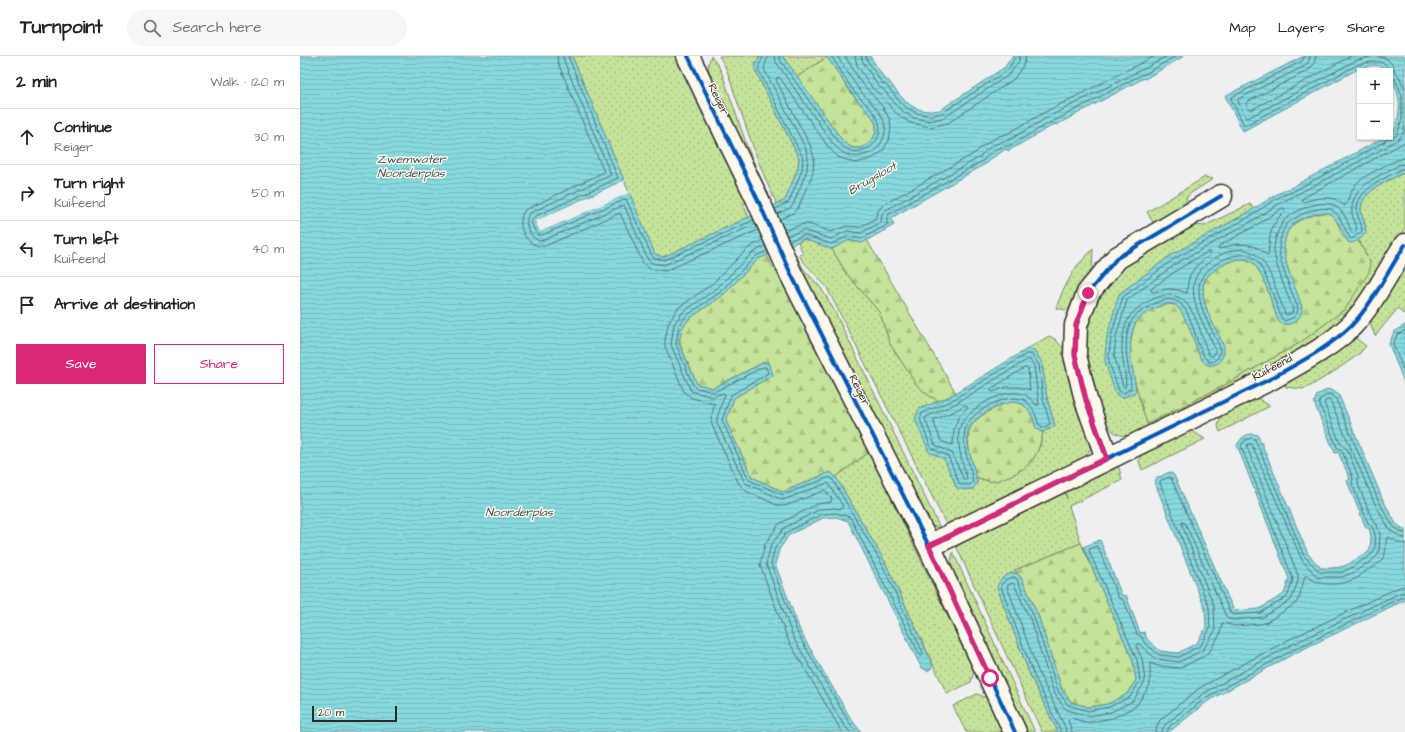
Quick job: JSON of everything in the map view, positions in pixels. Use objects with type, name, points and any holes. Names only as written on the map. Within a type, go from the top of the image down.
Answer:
[{"type":"street","name":"Reiger","points":[[688,56],[757,198],[790,272],[929,546],[1015,732]]},
{"type":"street","points":[[1107,458],[1086,400],[1075,355],[1076,325],[1088,293],[1117,258],[1221,196]]},
{"type":"street","name":"Kuifeend","points":[[929,546],[1272,378],[1323,349],[1356,319],[1375,294],[1405,245]]},
{"type":"green space","points":[[572,56],[677,56],[748,202],[743,204],[749,217],[663,257],[655,255]]},
{"type":"green space","points":[[711,56],[719,67],[723,76],[747,146],[764,186],[716,90],[708,65]]},
{"type":"green space","points":[[719,56],[761,56],[758,59],[756,72],[799,158],[798,168],[785,201],[777,204],[765,179],[727,71]]},
{"type":"green space","points":[[782,56],[826,56],[827,57],[797,77]]},
{"type":"green space","points":[[827,57],[853,95],[875,121],[875,135],[870,142],[863,147],[854,148],[847,145],[842,140],[797,77]]},
{"type":"green space","points":[[1405,172],[1405,229],[1371,286],[1339,324],[1318,341],[1290,357],[1133,435],[1119,435],[1110,428],[1100,411],[1090,388],[1084,343],[1091,313],[1097,299],[1105,286],[1124,267],[1146,252],[1197,225],[1204,226],[1250,204],[1254,209],[1171,255],[1119,294],[1117,395],[1122,398],[1132,394],[1135,388],[1135,381],[1147,424],[1221,387],[1301,342],[1345,309],[1370,262],[1358,240],[1365,231],[1361,208],[1362,203],[1374,189]]},
{"type":"green space","points":[[1205,177],[1213,179],[1188,195],[1182,210],[1155,226],[1147,212]]},
{"type":"green space","points":[[1325,213],[1335,218],[1343,236],[1346,239],[1351,243],[1358,240],[1370,262],[1369,272],[1345,309],[1301,342],[1221,387],[1147,424],[1136,386],[1130,356],[1132,336],[1137,320],[1150,310],[1163,305],[1174,305],[1178,307],[1185,317],[1200,357],[1224,347],[1205,305],[1203,286],[1207,277],[1217,268],[1239,259],[1252,262],[1260,273],[1278,321],[1302,308],[1286,262],[1284,248],[1286,236],[1292,226],[1305,218]]},
{"type":"green space","points":[[804,239],[832,249],[846,273],[880,313],[890,344],[928,395],[939,401],[919,409],[944,458],[957,488],[977,483],[976,477],[988,481],[1032,460],[1040,446],[1043,432],[1055,426],[1047,398],[1042,363],[1035,351],[1027,349],[1049,336],[1055,339],[1066,351],[1067,372],[1072,392],[1092,446],[1083,461],[948,528],[826,286],[799,255],[803,254],[798,242]]},
{"type":"green space","points":[[849,240],[861,243],[867,240],[956,393],[939,401],[928,395],[916,384],[890,344],[880,313],[846,273],[832,249]]},
{"type":"green space","points":[[1093,249],[1092,274],[1075,307],[1066,310],[1056,308],[1063,290],[1076,267]]},
{"type":"green space","points":[[767,255],[773,268],[778,266],[869,452],[836,477],[830,472],[783,492],[752,477],[726,421],[734,398],[773,375],[768,363],[764,362],[713,388],[697,384],[679,342],[682,328],[689,319],[722,296],[758,259]]},
{"type":"green space","points":[[797,257],[803,268],[821,288],[833,308],[940,528],[931,526],[924,520],[796,258]]},
{"type":"green space","points":[[1405,265],[1405,311],[1403,314],[1398,308],[1375,336],[1371,326],[1371,318]]},
{"type":"green space","points":[[1353,336],[1366,346],[1359,354],[1309,387],[1302,389],[1286,387],[1284,381]]},
{"type":"green space","points":[[1254,396],[1270,406],[1220,432],[1218,426],[1220,417],[1219,414]]},
{"type":"green space","points":[[1008,402],[1015,402],[1024,405],[1030,412],[1036,428],[1043,432],[1039,448],[1033,460],[1017,473],[994,481],[988,481],[976,477],[969,448],[968,438],[970,430],[974,423],[982,416]]},
{"type":"green space","points":[[1188,429],[1205,439],[1142,470],[1139,461],[1141,453]]},
{"type":"green space","points":[[869,452],[974,671],[971,682],[947,694],[885,562],[836,477]]},
{"type":"green space","points":[[1116,466],[1119,468],[1122,480],[1069,506],[1081,543],[1015,570],[1017,573],[1011,573],[997,587],[1030,675],[1058,732],[1042,732],[956,546]]},
{"type":"green space","points":[[1081,543],[1133,661],[1136,680],[1127,694],[1108,704],[1088,707],[1071,702],[1062,690],[1038,615],[1022,579],[1015,570]]},
{"type":"green space","points":[[953,552],[1035,732],[1027,732],[950,575]]},
{"type":"green space","points":[[977,694],[987,698],[1004,732],[966,732],[953,706]]},
{"type":"water","name":"Noorderplas","points":[[300,56],[572,56],[624,180],[535,221],[540,232],[629,192],[655,254],[663,257],[785,200],[798,168],[799,158],[756,72],[755,64],[761,56],[782,56],[842,140],[850,147],[858,148],[863,147],[873,139],[876,131],[875,121],[853,95],[826,56],[870,56],[886,81],[888,80],[904,100],[916,108],[931,111],[940,110],[1005,67],[1012,56],[1184,56],[1145,79],[1144,78],[1056,125],[1055,124],[1008,151],[1006,149],[989,160],[989,162],[891,218],[894,225],[862,243],[849,240],[832,249],[804,239],[758,259],[722,296],[689,319],[682,328],[679,343],[697,384],[713,388],[765,362],[768,363],[773,375],[734,398],[726,421],[752,477],[783,492],[830,472],[836,477],[885,562],[932,663],[932,668],[927,671],[921,667],[848,521],[836,517],[823,518],[789,535],[779,550],[775,564],[801,633],[851,719],[861,732],[300,732]]},
{"type":"water","points":[[1304,56],[1405,56],[1405,172],[1377,187],[1365,198],[1361,211],[1366,232],[1356,242],[1348,242],[1339,224],[1330,213],[1319,213],[1309,216],[1297,221],[1290,227],[1286,236],[1284,251],[1285,258],[1302,306],[1301,314],[1293,323],[1281,324],[1278,321],[1260,273],[1252,262],[1244,259],[1234,260],[1217,268],[1205,280],[1203,286],[1205,305],[1224,347],[1224,353],[1220,362],[1214,365],[1208,365],[1202,360],[1186,321],[1175,305],[1163,304],[1143,316],[1135,324],[1131,338],[1131,358],[1136,390],[1134,393],[1122,398],[1115,392],[1105,362],[1107,336],[1119,294],[1171,255],[1247,213],[1277,194],[1379,140],[1393,140],[1393,133],[1398,119],[1399,100],[1393,82],[1393,68],[1384,68],[1380,66],[1357,68],[1357,70],[1243,131],[1225,96]]},
{"type":"water","points":[[1405,325],[1405,385],[1389,344],[1394,332]]},
{"type":"water","points":[[1027,349],[1035,351],[1042,363],[1047,398],[1055,426],[1043,432],[1036,428],[1028,409],[1022,404],[1016,402],[1000,405],[983,414],[971,425],[967,437],[977,483],[973,489],[964,490],[957,488],[944,459],[929,452],[915,419],[919,409],[949,397]]},
{"type":"water","points":[[1328,389],[1338,393],[1383,500],[1396,524],[1405,530],[1405,600],[1295,653],[1208,701],[1169,732],[1058,732],[1030,675],[997,587],[1000,581],[1004,576],[1013,573],[1017,573],[1022,579],[1038,615],[1062,690],[1071,702],[1088,707],[1108,704],[1127,694],[1136,680],[1133,661],[1083,547],[1100,540],[1122,596],[1126,595],[1140,633],[1144,632],[1147,639],[1160,651],[1178,653],[1197,643],[1206,627],[1205,609],[1155,483],[1156,479],[1169,472],[1174,475],[1234,611],[1259,609],[1284,594],[1289,579],[1237,445],[1241,439],[1248,434],[1258,435],[1308,554],[1321,568],[1334,568],[1347,565],[1362,554],[1364,556],[1370,550],[1371,536],[1369,528],[1366,528],[1347,481],[1350,479],[1338,452],[1335,453],[1314,403],[1317,395]]},
{"type":"pier","points":[[626,180],[625,182],[538,222],[541,229],[628,191],[631,192],[540,232],[535,221]]},
{"type":"cycle path","points":[[688,56],[757,198],[790,272],[929,546],[1015,732]]},
{"type":"cycle path","points":[[1107,458],[1086,400],[1075,355],[1076,325],[1088,293],[1117,258],[1221,196]]},
{"type":"cycle path","points":[[929,546],[1272,378],[1313,354],[1342,334],[1359,317],[1405,245]]},
{"type":"route","points":[[990,678],[929,546],[1107,458],[1086,400],[1075,355],[1076,325],[1088,293]]},
{"type":"water label","name":"Zwemwater Noorderplas","points":[[411,166]]},
{"type":"water label","name":"Brugsloot","points":[[872,178]]}]
